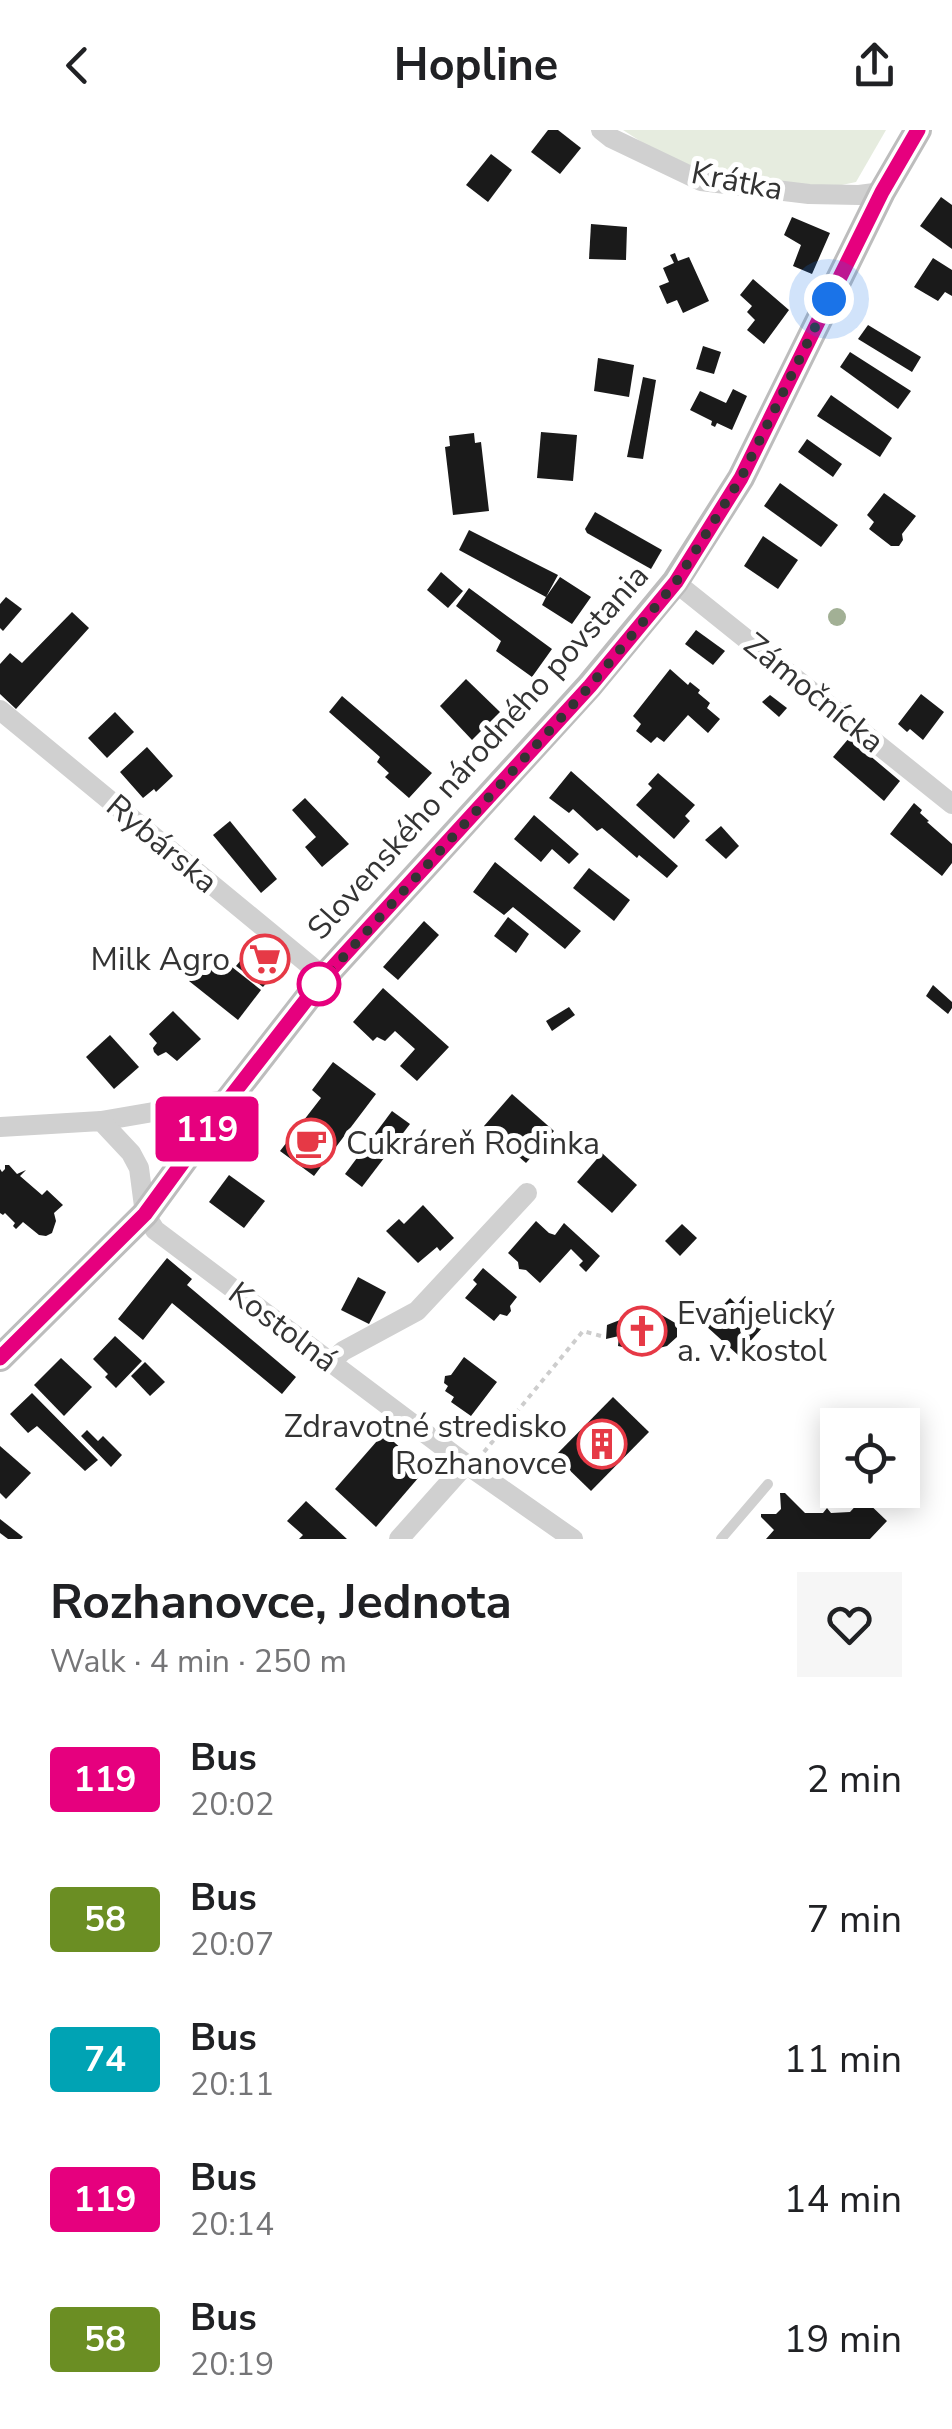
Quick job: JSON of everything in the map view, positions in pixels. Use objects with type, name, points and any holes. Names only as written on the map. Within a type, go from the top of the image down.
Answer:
[{"type":"street","name":"Krátka","points":[[601,130],[610,138],[701,180],[809,194],[882,192]]},
{"type":"street","name":"Slovenského národného povstania","points":[[0,1358],[145,1214],[324,977],[590,686],[676,582],[741,478],[882,192],[918,130]]},
{"type":"street","name":"Zámočnícka","points":[[676,582],[952,804]]},
{"type":"street","name":"Rybárska","points":[[0,710],[324,977]]},
{"type":"street","points":[[0,1128],[100,1121],[229,1099]]},
{"type":"street","points":[[100,1121],[131,1152],[139,1168],[145,1214]]},
{"type":"street","points":[[330,1362],[417,1311],[526,1194]]},
{"type":"street","name":"Kostolná","points":[[145,1214],[155,1230],[330,1362],[473,1460],[573,1539]]},
{"type":"street","points":[[398,1539],[473,1460]]},
{"type":"lane","points":[[720,1539],[768,1484]]},
{"type":"path","points":[[473,1460],[583,1331],[601,1336]]},
{"type":"shaded area","points":[[623,130],[886,130],[856,182],[776,195],[674,163]]},
{"type":"building","points":[[548,130],[558,130],[581,148],[560,174],[531,152]]},
{"type":"building","points":[[491,154],[512,170],[488,202],[466,185]]},
{"type":"building","points":[[941,197],[952,205],[952,249],[920,226]]},
{"type":"building","points":[[792,217],[830,233],[812,274],[793,266],[801,245],[784,235]]},
{"type":"building","points":[[591,224],[627,227],[626,260],[589,259]]},
{"type":"building","points":[[675,253],[678,261],[689,257],[709,301],[683,313],[677,300],[667,304],[659,286],[669,282],[663,268],[674,263],[670,255]]},
{"type":"building","points":[[933,258],[952,270],[952,296],[945,292],[938,301],[914,287]]},
{"type":"building","points":[[753,279],[789,310],[764,344],[747,330],[755,320],[747,312],[752,306],[740,295]]},
{"type":"building","points":[[868,325],[921,357],[912,372],[858,339]]},
{"type":"building","points":[[703,346],[721,352],[714,374],[696,369]]},
{"type":"building","points":[[850,352],[911,391],[898,409],[840,367]]},
{"type":"building","points":[[598,358],[634,365],[629,397],[594,391]]},
{"type":"building","points":[[643,377],[656,380],[643,459],[627,457]]},
{"type":"building","points":[[733,389],[747,396],[732,430],[717,423],[715,427],[712,421],[690,410],[700,391],[726,403]]},
{"type":"building","points":[[831,395],[892,438],[880,457],[817,416]]},
{"type":"building","points":[[541,432],[577,435],[573,481],[537,478]]},
{"type":"building","points":[[474,433],[475,443],[481,442],[489,511],[453,515],[445,447],[450,446],[449,436]]},
{"type":"building","points":[[807,439],[842,464],[833,477],[798,452]]},
{"type":"building","points":[[780,483],[838,525],[821,547],[764,506]]},
{"type":"building","points":[[884,493],[916,516],[902,534],[899,546],[891,546],[869,529],[874,522],[867,515]]},
{"type":"building","points":[[595,512],[662,550],[651,569],[587,533],[585,529]]},
{"type":"building","points":[[469,530],[558,575],[546,597],[459,550]]},
{"type":"building","points":[[763,536],[798,560],[778,589],[744,566]]},
{"type":"building","points":[[441,572],[463,591],[448,608],[427,590]]},
{"type":"building","points":[[560,577],[591,597],[572,624],[542,605]]},
{"type":"building","points":[[469,588],[552,649],[532,677],[496,651],[501,641],[456,606]]},
{"type":"building","points":[[6,597],[22,609],[3,631],[0,604]]},
{"type":"building","points":[[72,612],[89,628],[16,709],[0,694],[0,664],[10,653],[22,663]]},
{"type":"building","points":[[696,630],[725,651],[713,665],[685,644]]},
{"type":"building","points":[[670,669],[700,690],[698,693],[710,703],[707,708],[720,719],[708,733],[688,715],[664,742],[657,737],[651,743],[636,731],[641,724],[633,716]]},
{"type":"building","points":[[466,679],[500,712],[472,740],[440,706]]},
{"type":"building","points":[[921,694],[944,712],[923,740],[898,724]]},
{"type":"building","points":[[770,695],[787,708],[779,717],[762,702]]},
{"type":"building","points":[[342,696],[432,773],[409,798],[385,777],[389,773],[377,762],[380,757],[329,712]]},
{"type":"building","points":[[115,712],[134,732],[107,758],[88,738]]},
{"type":"building","points":[[849,738],[900,781],[884,801],[833,757]]},
{"type":"building","points":[[147,747],[173,776],[143,798],[120,772]]},
{"type":"building","points":[[571,771],[678,866],[667,878],[602,828],[597,831],[573,809],[569,813],[549,798]]},
{"type":"building","points":[[658,773],[695,805],[685,816],[690,821],[674,839],[636,805],[652,788],[648,784]]},
{"type":"building","points":[[305,798],[349,844],[322,867],[305,847],[316,837],[292,810]]},
{"type":"building","points":[[914,803],[927,822],[952,844],[952,863],[942,876],[890,834]]},
{"type":"building","points":[[534,815],[579,854],[569,864],[552,849],[541,862],[514,839]]},
{"type":"building","points":[[230,821],[277,879],[261,893],[213,835]]},
{"type":"building","points":[[721,826],[739,846],[726,859],[705,840]]},
{"type":"building","points":[[495,862],[581,931],[565,949],[513,907],[504,915],[473,892]]},
{"type":"building","points":[[589,868],[630,900],[614,921],[573,888]]},
{"type":"building","points":[[508,917],[529,934],[516,953],[494,936]]},
{"type":"building","points":[[424,921],[439,935],[398,980],[383,967]]},
{"type":"building","points":[[260,937],[289,956],[263,987],[236,966]]},
{"type":"building","points":[[213,952],[261,990],[238,1020],[189,981]]},
{"type":"building","points":[[933,985],[952,1002],[948,1014],[926,996]]},
{"type":"building","points":[[383,988],[449,1047],[417,1081],[400,1066],[415,1049],[395,1031],[385,1041],[377,1037],[373,1041],[353,1022]]},
{"type":"building","points":[[569,1007],[575,1015],[552,1031],[546,1021]]},
{"type":"building","points":[[173,1011],[201,1039],[177,1061],[166,1052],[158,1056],[153,1048],[157,1043],[149,1034]]},
{"type":"building","points":[[110,1035],[139,1067],[114,1089],[86,1057]]},
{"type":"building","points":[[333,1062],[376,1094],[314,1176],[280,1151],[321,1098],[312,1090]]},
{"type":"building","points":[[512,1094],[554,1131],[526,1163],[484,1126]]},
{"type":"building","points":[[392,1111],[410,1124],[362,1187],[345,1174]]},
{"type":"building","points":[[602,1153],[637,1185],[612,1213],[577,1182]]},
{"type":"building","points":[[5,1165],[17,1174],[26,1170],[20,1176],[42,1195],[47,1190],[63,1205],[54,1213],[52,1233],[39,1235],[23,1222],[16,1229],[5,1213],[0,1213],[0,1169],[2,1172]]},
{"type":"building","points":[[229,1175],[265,1201],[244,1228],[209,1202]]},
{"type":"building","points":[[423,1205],[454,1238],[418,1263],[386,1231],[399,1219],[404,1224]]},
{"type":"building","points":[[536,1221],[555,1235],[564,1223],[600,1256],[586,1272],[579,1265],[583,1261],[571,1249],[540,1283],[526,1270],[519,1269],[518,1262],[508,1253]]},
{"type":"building","points":[[682,1224],[697,1238],[680,1256],[665,1241]]},
{"type":"building","points":[[167,1258],[192,1279],[187,1285],[296,1377],[282,1394],[172,1303],[143,1340],[118,1319]]},
{"type":"building","points":[[483,1268],[517,1297],[507,1316],[500,1314],[494,1321],[465,1298],[477,1284],[473,1280]]},
{"type":"building","points":[[358,1277],[386,1292],[369,1324],[341,1310]]},
{"type":"building","points":[[745,1296],[770,1319],[738,1355],[705,1325],[730,1298],[737,1305]]},
{"type":"building","name":"Evanjelický a. v. kostol","points":[[640,1308],[655,1311],[677,1324],[677,1337],[667,1346],[643,1352],[618,1346],[619,1336],[606,1339],[607,1325]]},
{"type":"building","points":[[115,1336],[142,1361],[116,1388],[93,1359]]},
{"type":"building","points":[[464,1357],[497,1382],[471,1416],[451,1402],[454,1397],[445,1391],[448,1386],[444,1383],[445,1376],[451,1375]]},
{"type":"building","points":[[61,1358],[92,1387],[64,1416],[34,1385]]},
{"type":"building","points":[[145,1362],[165,1382],[150,1396],[131,1376]]},
{"type":"building","points":[[32,1393],[98,1460],[85,1471],[37,1426],[28,1433],[10,1414]]},
{"type":"building","name":"Zdravotné stredisko Rozhanovce","points":[[613,1397],[649,1432],[591,1491],[555,1456]]},
{"type":"building","points":[[87,1430],[98,1441],[103,1436],[122,1455],[111,1467],[81,1436]]},
{"type":"building","points":[[384,1433],[425,1470],[376,1527],[335,1489]]},
{"type":"building","points":[[0,1446],[31,1473],[6,1499],[0,1493]]},
{"type":"building","points":[[780,1493],[785,1493],[805,1513],[823,1513],[827,1508],[831,1513],[873,1508],[887,1521],[870,1539],[766,1539],[774,1530],[761,1514],[776,1514],[781,1509]]},
{"type":"building","points":[[306,1501],[347,1539],[299,1539],[303,1535],[287,1521]]},
{"type":"building","points":[[0,1519],[23,1537],[8,1539],[0,1533]]},
{"type":"bus line","name":"119","points":[[0,1358],[145,1214],[324,977],[590,686],[676,582],[741,478],[882,192],[918,130]]},
{"type":"place","name":"Milk Agro","points":[[265,959]]},
{"type":"place","name":"Cukráreň Rodinka","points":[[311,1143]]},
{"type":"place","name":"Evanjelický a. v. kostol","points":[[642,1331]]},
{"type":"place","name":"Zdravotné stredisko Rozhanovce","points":[[602,1444]]},
{"type":"route","points":[[319,984],[590,686],[676,582],[741,478],[829,299]]}]
